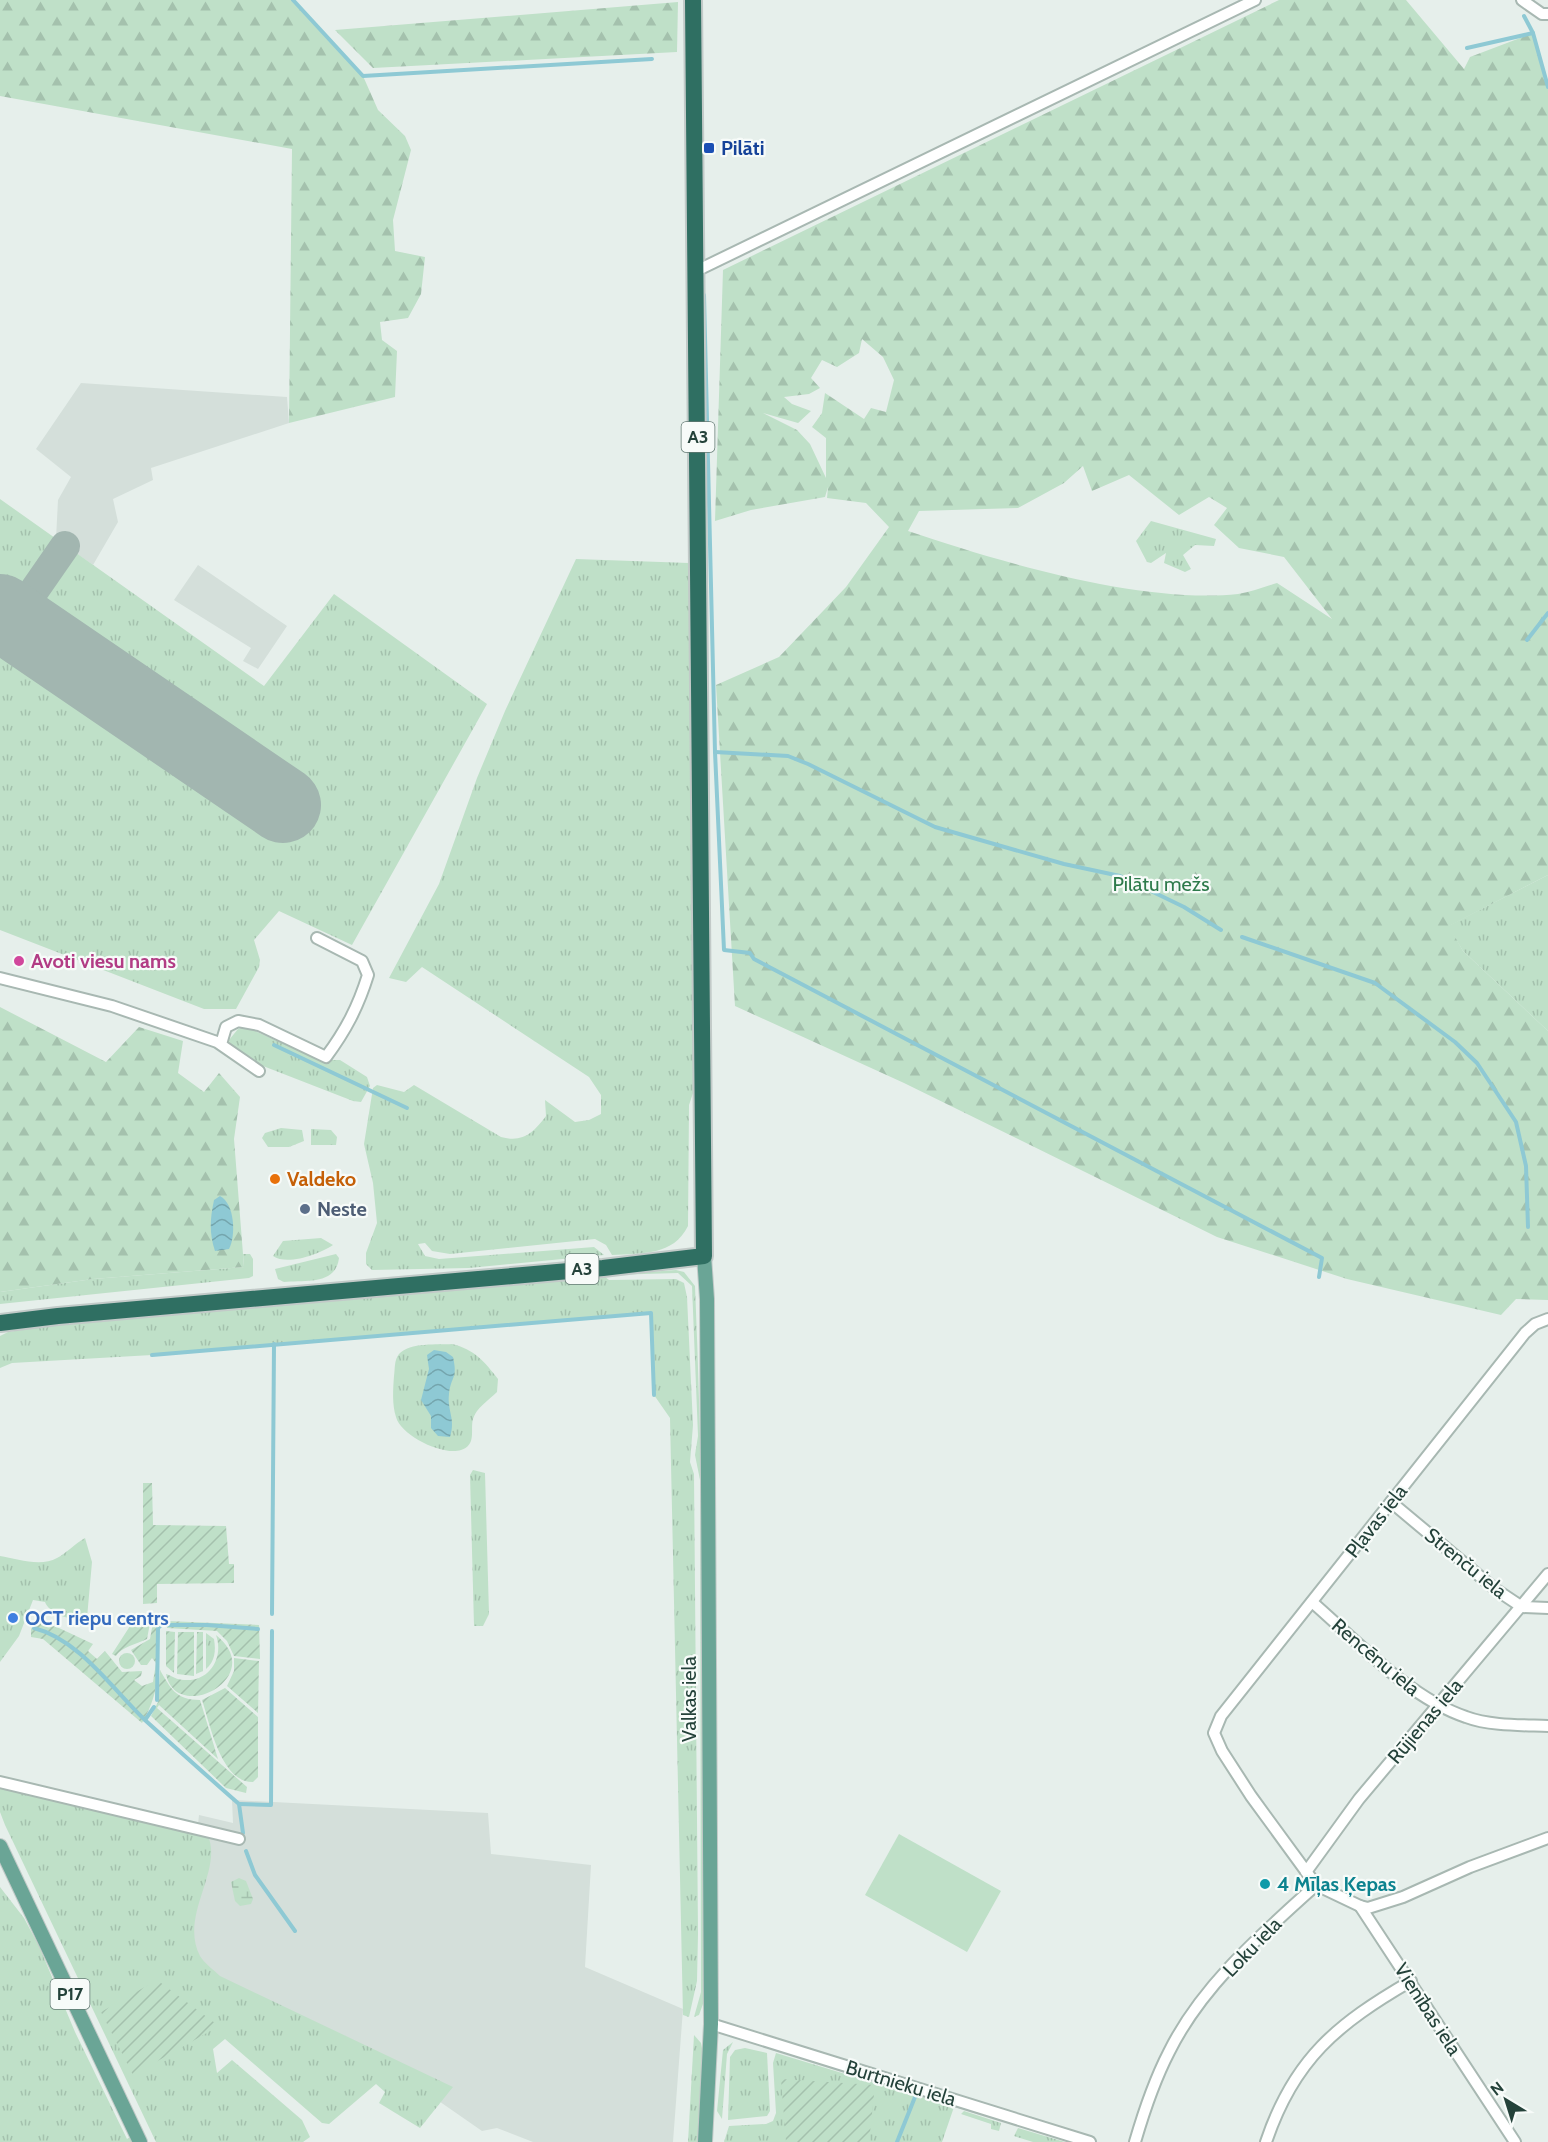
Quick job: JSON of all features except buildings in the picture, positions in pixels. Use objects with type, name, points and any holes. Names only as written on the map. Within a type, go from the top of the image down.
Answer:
[{"type":"highway","name":"A3","points":[[1,1324],[58,1316],[603,1268],[704,1256],[693,0]]},
{"type":"main road","name":"Valkas iela","points":[[704,1256],[707,1299],[711,2024],[705,2142]]},
{"type":"main road","name":"P17","points":[[0,1846],[140,2142]]},
{"type":"street","points":[[696,271],[1255,0]]},
{"type":"street","points":[[1522,0],[1542,15],[1548,15]]},
{"type":"street","points":[[221,1044],[226,1027],[238,1021],[259,1025],[326,1057],[357,1011],[368,975],[362,961],[317,938]]},
{"type":"street","points":[[0,978],[112,1006],[221,1044],[259,1071]]},
{"type":"street","name":"Pļavas iela","points":[[1306,1872],[1251,1796],[1222,1751],[1214,1733],[1221,1716],[1525,1333],[1535,1324],[1548,1319]]},
{"type":"street","name":"Strenču iela","points":[[1391,1502],[1495,1589],[1522,1607],[1548,1608]]},
{"type":"street","name":"Rūjienas iela","points":[[1306,1872],[1359,1800],[1548,1574]]},
{"type":"street","name":"Rencēnu iela","points":[[1312,1602],[1413,1690],[1437,1706],[1468,1718],[1548,1726]]},
{"type":"street","points":[[0,1782],[239,1839]]},
{"type":"street","points":[[1306,1872],[1316,1885],[1368,1908],[1403,1897],[1470,1867],[1548,1838]]},
{"type":"street","name":"Loku iela","points":[[1135,2142],[1150,2092],[1170,2050],[1204,1999],[1237,1958],[1316,1885]]},
{"type":"street","name":"Vienības iela","points":[[1360,1906],[1515,2142]]},
{"type":"street","points":[[1266,2142],[1278,2105],[1301,2068],[1333,2034],[1411,1981]]},
{"type":"street","name":"Burtnieku iela","points":[[711,2024],[1090,2142]]},
{"type":"shaded area","points":[[81,383],[287,397],[289,423],[151,468],[153,480],[113,499],[118,522],[93,565],[56,539],[58,500],[71,477],[36,449]]},
{"type":"shaded area","points":[[198,565],[287,626],[258,669],[243,661],[251,648],[174,600]]},
{"type":"shaded area","points":[[232,1800],[488,1813],[491,1854],[591,1865],[585,1967],[683,2009],[673,2142],[533,2142],[497,2128],[482,2131],[387,2065],[183,1967],[199,1815],[233,1823]]},
{"type":"green space","points":[[0,0],[293,0],[363,76],[378,110],[405,136],[411,150],[393,220],[395,251],[425,257],[421,294],[408,318],[380,322],[382,340],[397,351],[395,397],[289,423],[292,149],[0,96]]},
{"type":"green space","name":"Pilātu mežs","points":[[1279,0],[1406,0],[1464,69],[1470,57],[1533,33],[1548,87],[1548,875],[1449,926],[1463,951],[1548,1031],[1548,1300],[1516,1299],[1501,1315],[1347,1279],[1217,1237],[904,1083],[735,1006],[716,685],[779,657],[846,587],[889,527],[866,503],[827,498],[828,487],[825,497],[751,510],[715,521],[723,270]],"holes":[[[862,339],[883,357],[894,380],[886,412],[871,408],[864,419],[825,393],[822,413],[812,427],[826,438],[826,478],[810,444],[797,430],[763,413],[798,423],[811,411],[792,404],[784,397],[809,394],[820,388],[811,378],[822,360],[837,367],[859,353]],[[1083,466],[1092,491],[1129,475],[1179,515],[1209,497],[1227,508],[1214,525],[1239,548],[1284,557],[1332,619],[1277,583],[1238,594],[1200,595],[1158,593],[1115,587],[1027,567],[908,531],[919,511],[1018,508],[1064,483]]]},
{"type":"green space","points":[[678,2],[677,52],[373,68],[335,30]]},
{"type":"green space","points":[[0,499],[264,686],[334,594],[487,704],[352,945],[279,911],[254,940],[260,960],[259,967],[236,1009],[204,1009],[0,930]]},
{"type":"green space","points":[[1151,521],[1216,539],[1214,546],[1195,545],[1183,555],[1191,569],[1185,572],[1164,563],[1166,553],[1151,563],[1147,562],[1136,541]]},
{"type":"green space","points":[[576,559],[689,563],[694,1090],[689,1105],[688,1226],[674,1243],[666,1248],[646,1253],[612,1255],[606,1245],[595,1239],[450,1254],[432,1251],[425,1243],[418,1244],[425,1256],[439,1259],[594,1247],[604,1255],[469,1268],[372,1270],[366,1264],[366,1253],[377,1223],[373,1183],[364,1144],[373,1088],[377,1085],[404,1092],[414,1085],[501,1137],[509,1139],[527,1135],[537,1127],[546,1116],[545,1100],[575,1122],[589,1120],[601,1114],[601,1095],[589,1077],[422,967],[406,982],[389,978],[439,884],[477,778],[505,711]]},
{"type":"green space","points":[[1548,875],[1548,1031],[1463,951],[1448,926]]},
{"type":"green space","points":[[0,1007],[106,1062],[139,1027],[183,1041],[178,1073],[204,1092],[219,1073],[240,1097],[234,1139],[244,1267],[93,1279],[0,1292]]},
{"type":"green space","points":[[246,1027],[319,1060],[340,1060],[367,1077],[370,1086],[361,1102],[353,1101],[250,1061],[230,1048],[229,1040],[238,1029]]},
{"type":"green space","points":[[281,1128],[302,1130],[304,1141],[289,1147],[268,1147],[262,1138],[265,1133]]},
{"type":"green space","points":[[311,1129],[331,1130],[337,1137],[336,1145],[311,1145]]},
{"type":"green space","points":[[321,1238],[333,1245],[312,1255],[295,1259],[286,1260],[273,1256],[283,1241]]},
{"type":"green space","points":[[243,1254],[250,1254],[253,1259],[253,1276],[249,1278],[0,1304],[0,1292],[93,1279],[244,1267]]},
{"type":"green space","points":[[336,1254],[339,1258],[337,1267],[326,1277],[310,1281],[284,1282],[278,1279],[275,1269]]},
{"type":"green space","points":[[676,1270],[684,1272],[695,1286],[701,1465],[704,1735],[703,2004],[699,2015],[694,2017],[701,1992],[700,1480],[695,1455],[698,1436],[692,1286],[678,1273],[610,1275]]},
{"type":"green space","points":[[604,1276],[609,1280],[676,1279],[684,1283],[687,1297],[693,1425],[690,1462],[694,1474],[698,1934],[697,1981],[689,2017],[683,2015],[670,1418],[654,1395],[651,1313],[152,1355],[12,1363],[0,1368],[0,1336],[8,1332],[47,1326]]},
{"type":"green space","points":[[452,1344],[467,1349],[478,1357],[498,1379],[497,1392],[475,1415],[469,1445],[461,1450],[453,1451],[424,1443],[406,1431],[396,1417],[393,1397],[395,1365],[399,1354],[417,1346]]},
{"type":"green space","points":[[473,1470],[485,1473],[489,1614],[483,1626],[474,1626],[470,1475]]},
{"type":"green space","points":[[143,1483],[152,1483],[153,1525],[226,1526],[229,1564],[234,1564],[234,1583],[157,1584],[157,1603],[143,1604]]},
{"type":"green space","points":[[85,1538],[92,1562],[87,1618],[76,1619],[57,1614],[45,1602],[33,1600],[19,1636],[0,1662],[0,1556],[29,1562],[51,1561]]},
{"type":"green space","points":[[167,1621],[259,1625],[260,1659],[234,1656],[227,1641],[217,1631],[167,1628]]},
{"type":"green space","points":[[40,1622],[93,1644],[88,1651],[97,1659],[105,1651],[122,1672],[142,1671],[141,1676],[134,1680],[142,1686],[153,1682],[156,1663],[152,1658],[147,1665],[141,1665],[131,1650],[150,1639],[153,1622],[156,1622],[158,1674],[153,1698],[142,1723],[43,1639],[31,1637],[31,1629],[35,1623]]},
{"type":"green space","points":[[150,1623],[147,1639],[125,1648],[116,1656],[112,1654],[130,1626]]},
{"type":"green space","points":[[166,1631],[175,1632],[174,1673],[166,1666]]},
{"type":"green space","points":[[178,1632],[194,1632],[194,1676],[177,1674]]},
{"type":"green space","points":[[197,1632],[203,1632],[203,1671],[196,1674]]},
{"type":"green space","points":[[206,1633],[214,1639],[215,1648],[213,1659],[206,1669]]},
{"type":"green space","points":[[216,1635],[229,1651],[232,1666],[226,1679],[215,1689],[200,1695],[185,1695],[173,1689],[166,1674],[179,1679],[193,1680],[201,1677],[213,1666],[218,1652]]},
{"type":"green space","points":[[127,1653],[133,1655],[135,1661],[133,1667],[127,1669],[121,1667],[119,1661],[121,1655]]},
{"type":"green space","points":[[234,1658],[259,1661],[258,1713],[227,1686],[234,1671]]},
{"type":"green space","points":[[160,1670],[170,1687],[179,1695],[200,1700],[218,1759],[159,1705],[157,1708],[247,1787],[246,1793],[226,1788],[151,1716],[158,1702]]},
{"type":"green space","points":[[225,1688],[258,1717],[258,1777],[253,1782],[242,1780],[225,1763],[218,1750],[202,1700]]},
{"type":"green space","points":[[0,1786],[208,1836],[211,1850],[210,1864],[195,1925],[195,1941],[204,1961],[220,1976],[453,2087],[420,2128],[379,2103],[385,2092],[376,2084],[329,2124],[322,2123],[225,2039],[213,2049],[217,2073],[232,2060],[302,2120],[310,2137],[303,2142],[156,2142],[5,1825],[0,1812]]},
{"type":"green space","points":[[899,1834],[1001,1891],[967,1952],[865,1895]]},
{"type":"green space","points":[[239,1878],[246,1881],[253,1899],[251,1904],[240,1906],[235,1901],[231,1882]]},
{"type":"green space","points":[[0,1887],[24,1918],[39,1946],[75,2032],[127,2139],[135,2133],[140,2142],[0,2142]]},
{"type":"green space","points":[[157,1980],[219,2026],[133,2075],[101,2012]]},
{"type":"green space","points":[[694,2035],[701,2043],[703,2054],[699,2142],[688,2142]]},
{"type":"green space","points":[[733,2042],[727,2054],[722,2119],[717,2111],[723,2050]]},
{"type":"green space","points":[[745,2048],[767,2053],[770,2111],[767,2116],[728,2120],[730,2057],[735,2050]]},
{"type":"green space","points":[[776,2053],[954,2107],[942,2142],[724,2142],[729,2126],[766,2124],[773,2121],[776,2113],[773,2063]]},
{"type":"green space","points":[[781,2079],[875,2085],[869,2142],[786,2142]]},
{"type":"green space","points":[[964,2111],[1001,2123],[999,2131],[991,2129],[991,2124],[961,2114]]},
{"type":"green space","points":[[1018,2128],[1065,2142],[1033,2142],[1014,2136]]},
{"type":"water","points":[[220,1196],[229,1206],[233,1221],[233,1236],[229,1249],[215,1251],[211,1220],[214,1200]]},
{"type":"water","points":[[434,1350],[446,1352],[453,1357],[454,1374],[449,1394],[452,1420],[450,1437],[438,1436],[431,1428],[431,1416],[421,1400],[429,1369],[427,1355]]},
{"type":"waterway","points":[[293,0],[363,76],[652,59]]},
{"type":"waterway","points":[[1524,16],[1533,33],[1548,87]]},
{"type":"waterway","points":[[1467,48],[1533,33]]},
{"type":"waterway","points":[[704,295],[715,752],[724,950],[750,953],[754,959],[1322,1258],[1319,1277]]},
{"type":"waterway","points":[[1527,640],[1548,613]]},
{"type":"waterway","points":[[715,752],[788,756],[935,827],[1064,864],[1120,876],[1184,907],[1221,930]]},
{"type":"waterway","points":[[1242,937],[1375,983],[1455,1042],[1477,1063],[1516,1122],[1526,1166],[1528,1227]]},
{"type":"waterway","points":[[274,1045],[407,1108]]},
{"type":"waterway","points":[[152,1355],[651,1313],[654,1395]]},
{"type":"waterway","points":[[272,1614],[274,1344]]},
{"type":"waterway","points":[[157,1700],[158,1628],[161,1625],[207,1625],[258,1629]]},
{"type":"waterway","points":[[34,1628],[51,1634],[81,1654],[146,1721],[239,1804],[243,1833]]},
{"type":"waterway","points":[[239,1804],[271,1805],[272,1631]]},
{"type":"waterway","points":[[145,1720],[154,1707]]},
{"type":"waterway","points":[[246,1851],[255,1875],[295,1931]]},
{"type":"waterway","points":[[897,2142],[915,2097]]},
{"type":"taxiway","points":[[13,621],[65,546]]},
{"type":"runway","points":[[0,612],[283,805]]},
{"type":"place","name":"Pilāti","points":[[709,148]]},
{"type":"place","name":"Avoti viesu nams","points":[[19,961]]},
{"type":"place","name":"Valdeko","points":[[275,1179]]},
{"type":"place","name":"Neste","points":[[305,1209]]},
{"type":"place","name":"OCT riepu centrs","points":[[13,1618]]},
{"type":"place","name":"4 Mīļas Ķepas","points":[[1265,1884]]}]
